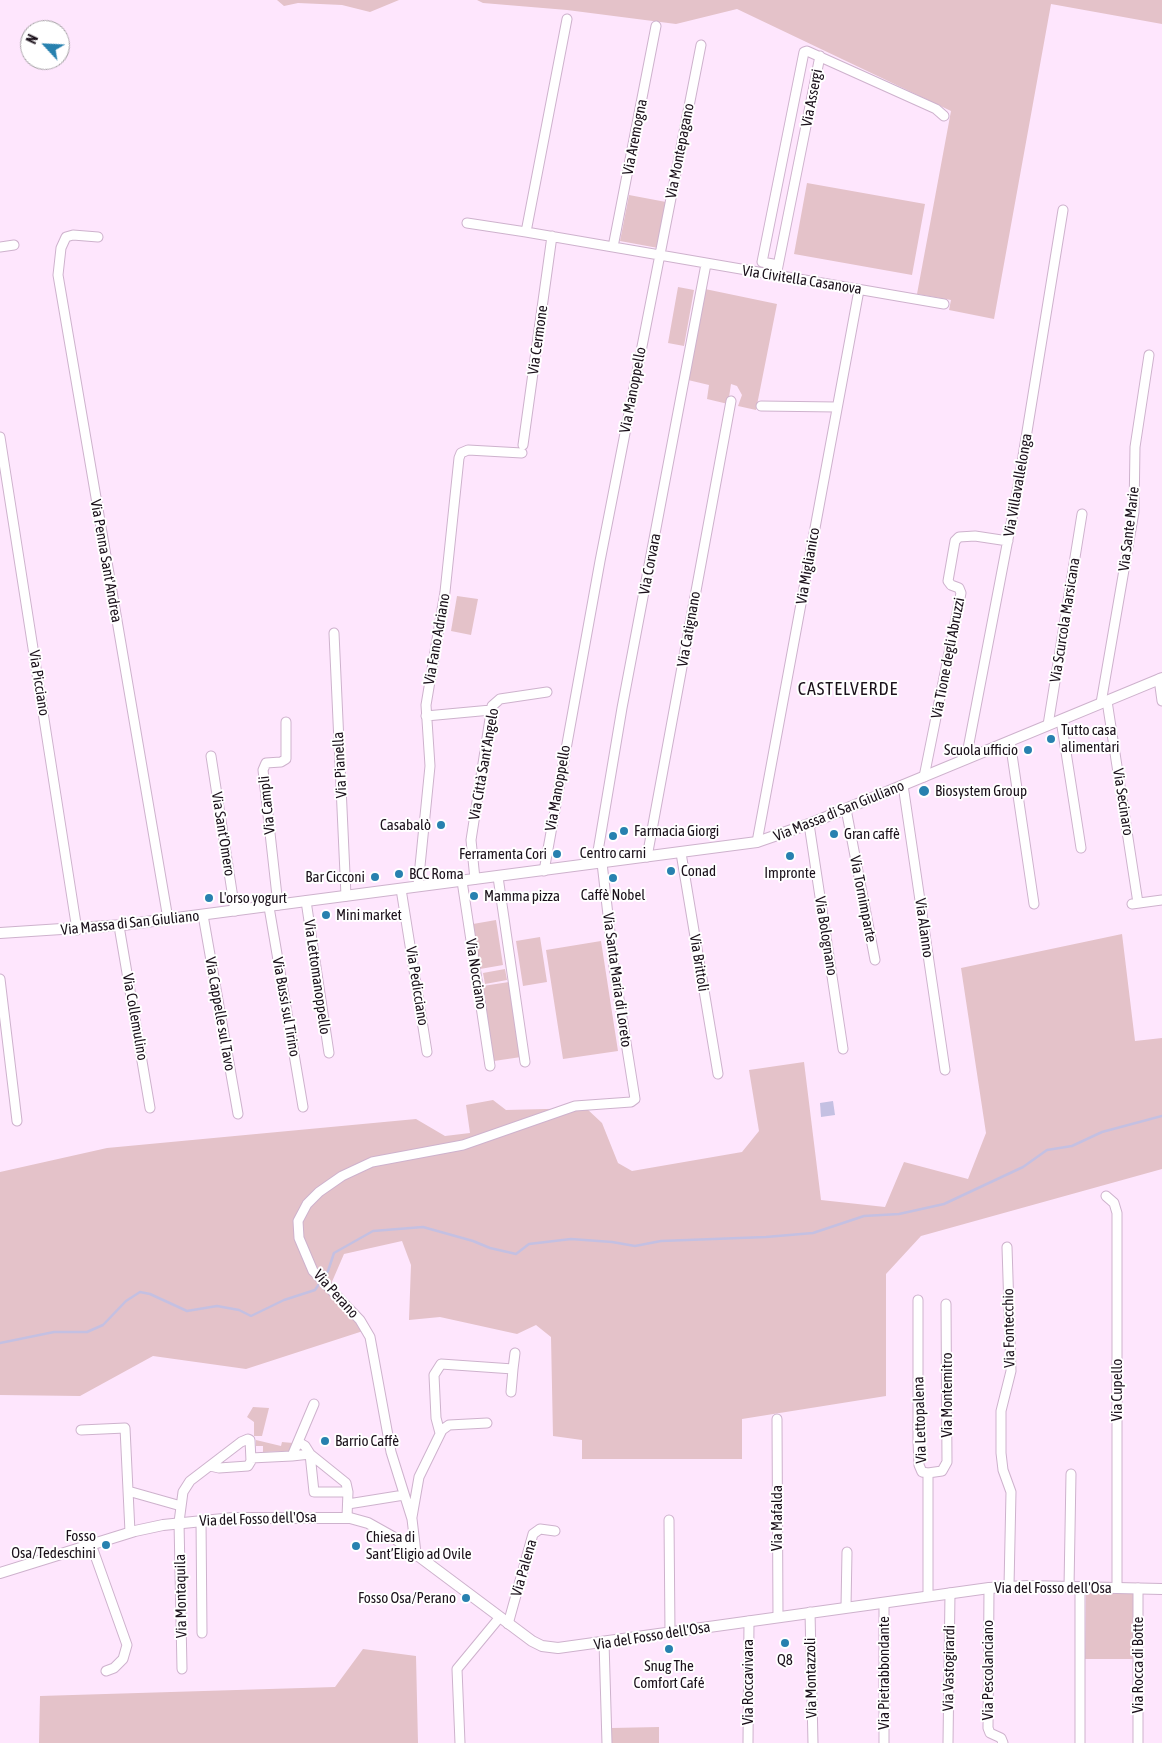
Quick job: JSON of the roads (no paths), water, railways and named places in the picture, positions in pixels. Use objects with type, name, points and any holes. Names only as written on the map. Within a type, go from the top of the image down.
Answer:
[{"type":"street","points":[[526,232],[567,19]]},
{"type":"street","name":"Via Aremogna","points":[[613,248],[656,26]]},
{"type":"street","name":"Via Montepagano","points":[[660,256],[701,45]]},
{"type":"street","points":[[759,273],[801,55],[807,51],[820,56]]},
{"type":"street","name":"Via Assergi","points":[[776,276],[820,56],[936,109],[944,116]]},
{"type":"street","name":"Via Villavallelonga","points":[[966,759],[1008,541],[1063,210]]},
{"type":"street","points":[[467,223],[552,236],[660,256]]},
{"type":"street","name":"Via Penna Sant'Andrea","points":[[98,236],[72,235],[66,237],[61,248],[58,275],[168,919]]},
{"type":"street","name":"Via Cermone","points":[[522,449],[552,236]]},
{"type":"street","points":[[0,247],[14,245]]},
{"type":"street","name":"Via Civitella Casanova","points":[[660,256],[944,304]]},
{"type":"street","name":"Via Manoppello","points":[[544,870],[594,597],[660,256]]},
{"type":"street","points":[[762,262],[778,265]]},
{"type":"street","name":"Via Corvara","points":[[599,863],[622,708],[706,264]]},
{"type":"street","name":"Via Miglianico","points":[[757,842],[859,290]]},
{"type":"street","name":"Via Sante Marie","points":[[1104,702],[1134,512],[1135,448],[1148,355]]},
{"type":"street","name":"Via Catignano","points":[[647,857],[731,401]]},
{"type":"street","points":[[761,406],[836,407]]},
{"type":"street","name":"Via Picciano","points":[[0,437],[2,467],[77,930]]},
{"type":"street","name":"Via Fano Adriano","points":[[418,886],[430,766],[426,716],[444,600],[460,455],[468,450],[522,449]]},
{"type":"street","name":"Via Scurcola Marsicana","points":[[1048,725],[1082,514]]},
{"type":"street","name":"Via Tione degli Abruzzi","points":[[924,777],[961,593],[959,588],[951,586],[948,581],[955,541],[960,536],[975,536],[1008,541]]},
{"type":"street","name":"Via Pianella","points":[[334,633],[346,896]]},
{"type":"street","points":[[1160,679],[1162,701]]},
{"type":"street","name":"Via Massa di San Giuliano","points":[[0,933],[77,930],[119,926],[757,842],[809,824],[1160,679]]},
{"type":"street","name":"Via Città Sant'Angelo","points":[[475,879],[471,840],[491,710],[494,703],[500,699],[547,692]]},
{"type":"street","name":"Via Secinaro","points":[[1104,702],[1135,903],[1162,900]]},
{"type":"street","points":[[426,716],[491,710]]},
{"type":"street","points":[[1061,720],[1081,848]]},
{"type":"street","name":"Via Campli","points":[[273,906],[263,770],[266,763],[282,762],[286,759],[286,722]]},
{"type":"street","points":[[1010,741],[1034,904]]},
{"type":"street","name":"Via Sant'Omero","points":[[211,756],[235,911]]},
{"type":"street","name":"Via Alanno","points":[[903,785],[945,1070]]},
{"type":"street","name":"Via Tornimparte","points":[[846,809],[875,960]]},
{"type":"street","name":"Via Bolognano","points":[[809,824],[844,1049]]},
{"type":"street","name":"Via Brittoli","points":[[681,852],[718,1074]]},
{"type":"street","name":"Via Santa Maria di Loreto","points":[[599,863],[636,1097]]},
{"type":"street","points":[[498,876],[525,1062]]},
{"type":"street","name":"Via Nocciano","points":[[462,881],[490,1066]]},
{"type":"street","name":"Via Pedicciano","points":[[401,889],[427,1052]]},
{"type":"street","name":"Via Lettomanoppello","points":[[306,901],[328,1053]]},
{"type":"street","name":"Via Bussi sul Tirino","points":[[273,906],[303,1107]]},
{"type":"street","name":"Via Cappelle sul Tavo","points":[[203,914],[238,1114]]},
{"type":"street","name":"Via Collemulino","points":[[119,926],[150,1108]]},
{"type":"street","points":[[0,979],[17,1121]]},
{"type":"street","name":"Via Perano","points":[[416,1554],[412,1519],[392,1456],[369,1334],[360,1320],[321,1280],[302,1246],[298,1231],[298,1221],[311,1200],[346,1174],[384,1158],[467,1144],[571,1107],[631,1102],[636,1097]]},
{"type":"street","name":"Via Cupello","points":[[1106,1196],[1114,1203],[1117,1213],[1117,1588]]},
{"type":"street","name":"Via Fontecchio","points":[[1007,1247],[1011,1371],[1001,1411],[1001,1453],[1003,1470],[1011,1492],[1009,1586]]},
{"type":"street","name":"Via Lettopalena","points":[[918,1300],[918,1450],[920,1468],[924,1473],[928,1473],[928,1596]]},
{"type":"street","name":"Via Montemitro","points":[[928,1473],[942,1471],[947,1462],[946,1304]]},
{"type":"street","points":[[511,1392],[515,1352]]},
{"type":"street","points":[[440,1433],[436,1418],[434,1376],[438,1365],[444,1363],[513,1369]]},
{"type":"street","points":[[292,1456],[314,1404]]},
{"type":"street","name":"Via Mafalda","points":[[777,1420],[778,1617]]},
{"type":"street","points":[[412,1519],[419,1477],[440,1433],[450,1424],[487,1423]]},
{"type":"street","points":[[81,1430],[125,1428],[130,1532]]},
{"type":"street","name":"Via del Fosso dell'Osa","points":[[179,1522],[183,1492],[187,1485],[245,1439],[249,1439],[251,1442],[251,1458]]},
{"type":"street","points":[[298,1442],[305,1446],[310,1454],[341,1478],[347,1485],[347,1517]]},
{"type":"street","points":[[210,1466],[245,1468],[249,1465],[251,1458],[310,1454]]},
{"type":"street","points":[[310,1454],[314,1492],[348,1492]]},
{"type":"street","points":[[1071,1474],[1080,1743]]},
{"type":"street","name":"Via del Fosso dell'Osa","points":[[128,1491],[181,1506]]},
{"type":"street","points":[[348,1504],[404,1495]]},
{"type":"street","name":"Via del Fosso dell'Osa","points":[[0,1573],[130,1532],[179,1522],[347,1517],[372,1524],[416,1554],[532,1641],[547,1647],[576,1647],[810,1612],[1009,1586],[1162,1589]]},
{"type":"street","points":[[201,1520],[202,1633]]},
{"type":"street","points":[[669,1520],[670,1632]]},
{"type":"street","name":"Via Montaquila","points":[[179,1522],[182,1670]]},
{"type":"street","name":"Via Palena","points":[[504,1620],[534,1534],[540,1529],[555,1531]]},
{"type":"street","points":[[91,1544],[128,1645],[123,1659],[114,1668],[106,1671]]},
{"type":"street","points":[[846,1552],[846,1607]]},
{"type":"street","name":"Via Pescolanciano","points":[[989,1588],[988,1728],[990,1733],[1001,1738],[1003,1743]]},
{"type":"street","name":"Via Rocca di Botte","points":[[1138,1588],[1138,1743]]},
{"type":"street","name":"Via Vastogirardi","points":[[948,1743],[950,1593]]},
{"type":"street","name":"Via Pietrabbondante","points":[[884,1603],[884,1743]]},
{"type":"street","name":"Via Montazzoli","points":[[810,1612],[813,1743]]},
{"type":"street","points":[[460,1743],[457,1669],[504,1620]]},
{"type":"street","name":"Via Roccavivara","points":[[748,1621],[748,1743]]},
{"type":"street","points":[[604,1642],[607,1743]]},
{"type":"waterway","points":[[0,1343],[54,1332],[87,1332],[103,1325],[126,1301],[140,1292],[150,1294],[187,1311],[217,1306],[239,1310],[251,1316],[284,1300],[315,1290],[328,1271],[334,1253],[373,1231],[423,1227],[516,1254],[529,1244],[571,1239],[635,1246],[661,1241],[766,1237],[813,1233],[864,1216],[899,1214],[944,1204],[1023,1167],[1047,1150],[1072,1146],[1102,1132],[1162,1116]]},
{"type":"place","name":"Tutto casa alimentari","points":[[1051,739]]},
{"type":"place","name":"Scuola ufficio","points":[[1028,750]]},
{"type":"place","name":"Biosystem Group","points":[[924,791]]},
{"type":"place","name":"Casabalò","points":[[441,825]]},
{"type":"place","name":"Farmacia Giorgi","points":[[624,831]]},
{"type":"place","name":"Gran caffè","points":[[834,834]]},
{"type":"place","name":"Centro carni","points":[[613,836]]},
{"type":"place","name":"Ferramenta Cori","points":[[557,854]]},
{"type":"place","name":"Impronte","points":[[790,856]]},
{"type":"place","name":"Conad","points":[[671,871]]},
{"type":"place","name":"BCC Roma","points":[[399,874]]},
{"type":"place","name":"Bar Cicconi","points":[[375,877]]},
{"type":"place","name":"Caffè Nobel","points":[[613,878]]},
{"type":"place","name":"Mamma pizza","points":[[474,896]]},
{"type":"place","name":"L'orso yogurt","points":[[209,898]]},
{"type":"place","name":"Mini market","points":[[326,915]]},
{"type":"place","name":"Barrio Caffè","points":[[325,1441]]},
{"type":"place","name":"Fosso Osa/Tedeschini","points":[[106,1545]]},
{"type":"place","name":"Chiesa di Sant’Eligio ad Ovile","points":[[356,1546]]},
{"type":"place","name":"Fosso Osa/Perano","points":[[466,1598]]},
{"type":"place","name":"Q8","points":[[785,1643]]},
{"type":"place","name":"Snug The Comfort Café","points":[[669,1649]]},
{"type":"district","name":"CASTELVERDE","points":[[848,689]]}]
